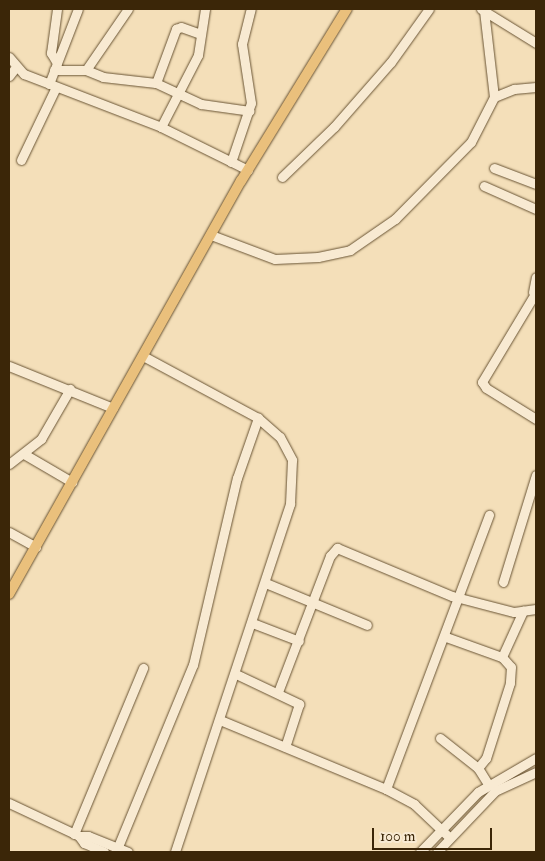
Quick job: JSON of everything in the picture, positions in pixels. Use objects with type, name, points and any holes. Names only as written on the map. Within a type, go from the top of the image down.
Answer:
[{"type":"main road","points":[[9,594],[248,170],[347,9]]},
{"type":"street","points":[[56,66],[51,54],[57,9]]},
{"type":"street","points":[[21,160],[53,85],[56,66],[78,9]]},
{"type":"street","points":[[86,70],[128,9]]},
{"type":"street","points":[[161,127],[198,55],[205,9]]},
{"type":"street","points":[[231,162],[250,111],[252,97],[245,81],[242,44],[251,9]]},
{"type":"street","points":[[282,177],[334,128],[391,62],[429,9]]},
{"type":"street","points":[[483,10],[536,43]]},
{"type":"street","points":[[211,235],[275,259],[350,250],[396,219],[454,164],[471,142],[494,96],[483,10]]},
{"type":"street","points":[[156,83],[176,29],[181,27],[200,34]]},
{"type":"street","points":[[9,76],[11,62],[53,85],[161,127],[248,170]]},
{"type":"street","points":[[56,66],[86,70],[103,77],[156,83],[201,104],[250,111]]},
{"type":"street","points":[[494,96],[514,89],[536,87]]},
{"type":"street","points":[[494,168],[536,184]]},
{"type":"street","points":[[484,186],[536,209]]},
{"type":"street","points":[[536,277],[535,292],[482,382],[486,388],[536,419]]},
{"type":"street","points":[[143,356],[258,418],[289,449],[293,492],[220,720],[194,787],[175,852]]},
{"type":"street","points":[[9,366],[70,389],[113,408]]},
{"type":"street","points":[[9,464],[24,454],[45,434],[70,389]]},
{"type":"street","points":[[117,849],[193,666],[237,478],[258,418]]},
{"type":"street","points":[[24,454],[72,482]]},
{"type":"street","points":[[503,582],[536,475]]},
{"type":"street","points":[[386,789],[461,599],[489,515]]},
{"type":"street","points":[[9,532],[36,547]]},
{"type":"street","points":[[278,692],[315,602],[330,556],[337,548],[461,599],[514,612],[536,609]]},
{"type":"street","points":[[268,584],[367,625]]},
{"type":"street","points":[[502,657],[523,611]]},
{"type":"street","points":[[256,624],[299,641]]},
{"type":"street","points":[[446,637],[502,657],[511,667],[510,683],[486,758],[478,768]]},
{"type":"street","points":[[76,835],[143,668]]},
{"type":"street","points":[[238,675],[278,692],[300,707],[285,747]]},
{"type":"street","points":[[220,720],[386,789],[414,804],[449,837]]},
{"type":"street","points":[[440,738],[478,768],[488,784]]},
{"type":"street","points":[[420,852],[488,784],[536,758]]},
{"type":"street","points":[[437,852],[495,790],[536,772]]},
{"type":"street","points":[[9,802],[76,835],[91,850],[104,852]]},
{"type":"street","points":[[76,835],[88,836],[128,852]]}]
